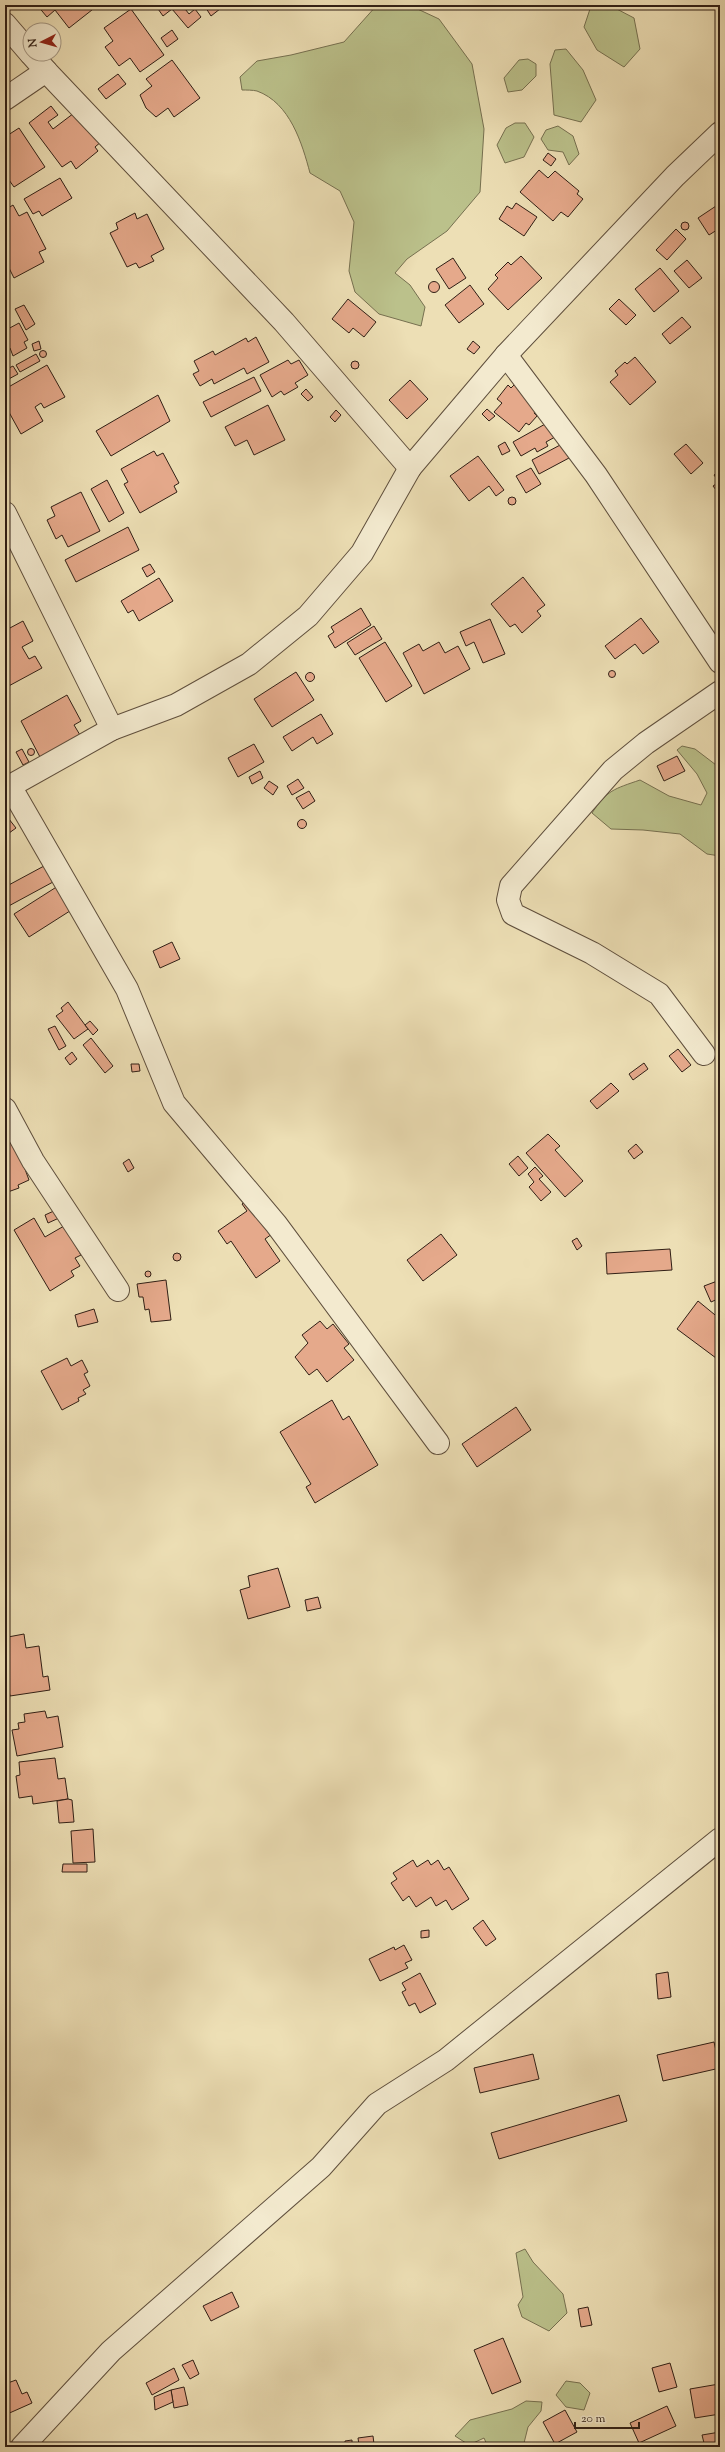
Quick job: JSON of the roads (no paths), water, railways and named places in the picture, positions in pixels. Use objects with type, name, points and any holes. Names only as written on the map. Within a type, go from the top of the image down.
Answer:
[{"type":"street","points":[[5,24],[22,44]]},
{"type":"street","points":[[38,62],[284,322],[410,468]]},
{"type":"street","points":[[5,99],[46,71]]},
{"type":"street","points":[[438,1443],[276,1224],[174,1103],[127,989],[7,788],[112,729],[176,705],[249,664],[308,616],[362,553],[410,468],[506,355],[675,176],[720,133]]},
{"type":"street","points":[[506,355],[596,475],[720,662]]},
{"type":"street","points":[[5,513],[112,729]]},
{"type":"street","points":[[704,1054],[659,994],[592,952],[513,914],[508,900],[511,886],[613,770],[646,743],[720,692]]},
{"type":"street","points":[[5,1109],[33,1161],[118,1290]]},
{"type":"street","points":[[22,2447],[110,2351],[321,2166],[377,2104],[446,2060],[720,1839]]}]
